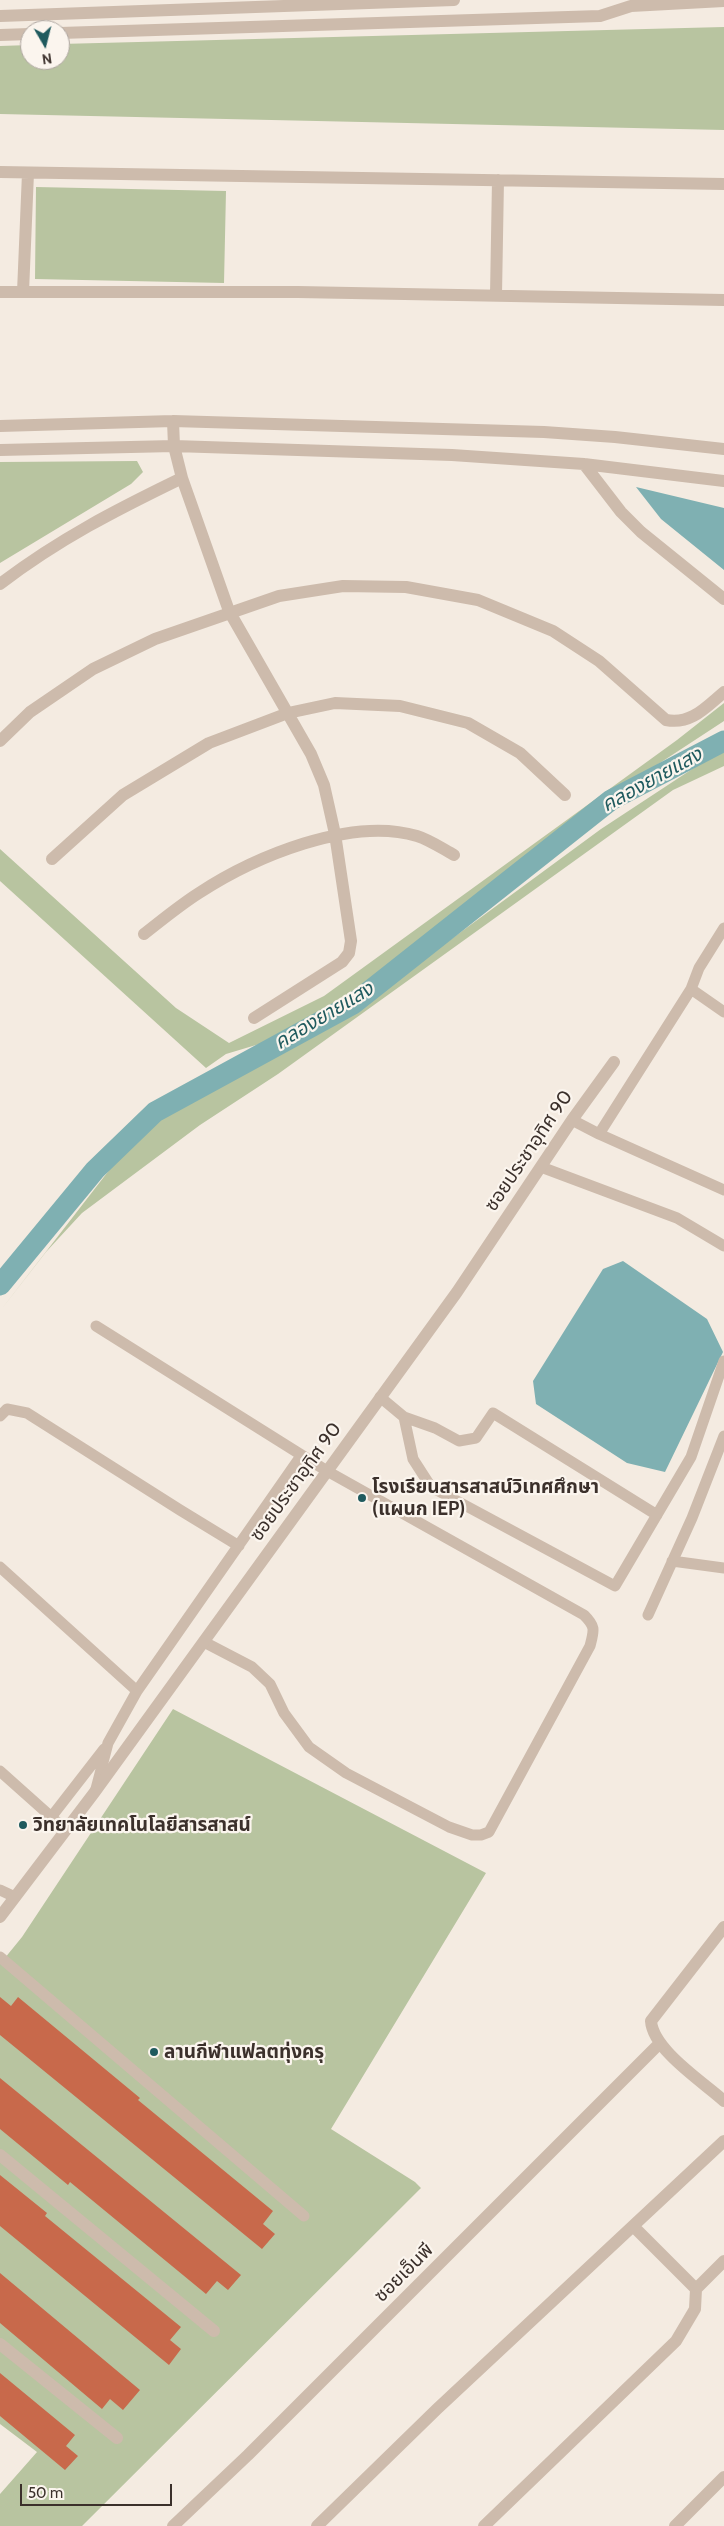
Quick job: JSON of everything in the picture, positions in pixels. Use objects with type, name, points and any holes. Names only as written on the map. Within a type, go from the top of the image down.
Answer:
[{"type":"street","points":[[0,16],[454,0]]},
{"type":"street","points":[[612,0],[631,6]]},
{"type":"street","points":[[70,33],[600,16],[631,6],[724,1]]},
{"type":"street","points":[[262,7],[263,27]]},
{"type":"street","points":[[0,35],[20,34]]},
{"type":"street","points":[[0,172],[724,184]]},
{"type":"street","points":[[23,292],[28,173]]},
{"type":"street","points":[[496,296],[498,180]]},
{"type":"street","points":[[0,292],[298,292],[724,300]]},
{"type":"street","points":[[0,426],[173,421],[544,432],[615,436],[724,449]]},
{"type":"street","points":[[173,421],[174,446],[182,478],[230,612],[311,754],[324,785],[335,834],[351,941],[349,953],[342,962],[254,1018]]},
{"type":"street","points":[[0,450],[174,446],[452,455],[584,464],[724,481]]},
{"type":"street","points":[[584,464],[621,512],[641,532],[724,599]]},
{"type":"street","points":[[0,584],[59,542],[109,514],[182,478]]},
{"type":"street","points":[[0,741],[30,712],[92,669],[154,639],[280,596],[343,586],[406,587],[478,600],[553,631],[599,661],[666,720],[680,723],[698,714],[724,692]]},
{"type":"street","points":[[52,860],[123,795],[209,743],[288,713],[335,703],[400,706],[468,723],[520,752],[565,795]]},
{"type":"street","points":[[144,934],[199,893],[242,869],[300,845],[335,834],[377,831],[418,836],[454,855]]},
{"type":"street","name":"ซอยประชาอุทิศ 90","points":[[0,1917],[94,1793],[457,1292],[572,1120],[614,1062]]},
{"type":"street","points":[[724,1927],[655,2014],[652,2021],[652,2030],[659,2044],[724,2101]]},
{"type":"street","name":"ซอยเอ็นพี","points":[[173,2526],[248,2455],[659,2044]]},
{"type":"street","points":[[317,2526],[724,2141]]},
{"type":"street","points":[[0,2155],[214,2331]]},
{"type":"street","points":[[633,2226],[696,2289]]},
{"type":"street","points":[[484,2526],[676,2341],[694,2309],[696,2289],[724,2261]]},
{"type":"street","points":[[0,2344],[117,2438]]},
{"type":"street","points":[[675,2526],[724,2477]]},
{"type":"lane","points":[[599,1134],[691,989],[699,968],[724,928]]},
{"type":"lane","points":[[691,989],[724,1012]]},
{"type":"lane","points":[[572,1120],[724,1190]]},
{"type":"lane","points":[[541,1167],[677,1218],[724,1246]]},
{"type":"lane","points":[[96,1326],[301,1456],[584,1615],[593,1624],[594,1632],[590,1646],[489,1832],[472,1835],[449,1826],[346,1773],[309,1747],[284,1713],[270,1684],[252,1666],[204,1642]]},
{"type":"lane","points":[[404,1417],[413,1459],[431,1487],[615,1586],[691,1457],[724,1361]]},
{"type":"lane","points":[[380,1397],[404,1417],[435,1428],[459,1441],[476,1438],[494,1413],[657,1515]]},
{"type":"lane","points":[[0,1416],[7,1409],[27,1412],[239,1546]]},
{"type":"lane","points":[[648,1615],[724,1436]]},
{"type":"lane","points":[[52,1816],[108,1743],[137,1691],[301,1456]]},
{"type":"lane","points":[[672,1561],[724,1568]]},
{"type":"lane","points":[[0,1567],[137,1691]]},
{"type":"lane","points":[[94,1793],[108,1743]]},
{"type":"lane","points":[[0,1771],[66,1830]]},
{"type":"lane","points":[[0,1890],[15,1897]]},
{"type":"lane","points":[[0,1957],[304,2216]]},
{"type":"green space","points":[[724,27],[724,130],[0,114],[0,46],[20,45],[20,70],[70,70],[70,44]]},
{"type":"green space","points":[[36,187],[226,191],[224,283],[35,279]]},
{"type":"green space","points":[[137,461],[143,472],[131,484],[0,563],[0,462]]},
{"type":"green space","points":[[724,703],[724,721],[637,778],[336,1010],[266,1042],[226,1054],[206,1068],[0,881],[0,849],[176,1008],[229,1043],[324,996],[677,740]]},
{"type":"green space","points":[[724,752],[724,766],[673,790],[278,1074],[200,1125],[82,1213],[46,1252],[0,1311],[131,1142],[162,1118],[367,1001],[601,829],[709,758]]},
{"type":"green space","points":[[173,1709],[486,1873],[331,2129],[415,2182],[421,2188],[82,2526],[0,2526],[0,2494],[37,2452],[0,2424],[0,1964],[22,1937]]},
{"type":"water","points":[[636,487],[724,508],[724,570],[661,519]]},
{"type":"water","points":[[623,1261],[707,1319],[723,1352],[665,1472],[627,1463],[536,1404],[533,1381],[603,1269]]},
{"type":"building","points":[[0,1997],[11,2006],[18,1997],[140,2098],[138,2100],[273,2211],[263,2224],[275,2234],[262,2249],[0,2035]]},
{"type":"building","points":[[0,2078],[241,2275],[228,2290],[217,2281],[206,2294],[70,2182],[68,2185],[0,2129]]},
{"type":"building","points":[[0,2175],[47,2213],[45,2216],[181,2327],[170,2340],[181,2349],[169,2365],[0,2226]]},
{"type":"building","points":[[0,2273],[140,2390],[123,2410],[110,2399],[102,2409],[0,2323]]},
{"type":"building","points":[[0,2373],[75,2435],[66,2446],[78,2456],[65,2470],[0,2416]]},
{"type":"waterway","name":"คลองยายแสง","points":[[0,1285],[95,1170],[155,1112],[353,1004],[611,800],[724,741]]},
{"type":"place","name":"โรงเรียนสารสาสน์วิเทศศึกษา (แผนก IEP)","points":[[362,1498]]},
{"type":"place","name":"วิทยาลัยเทคโนโลยีสารสาสน์","points":[[23,1825]]},
{"type":"place","name":"ลานกีฬาแฟลตทุ่งครุ","points":[[154,2052]]}]
